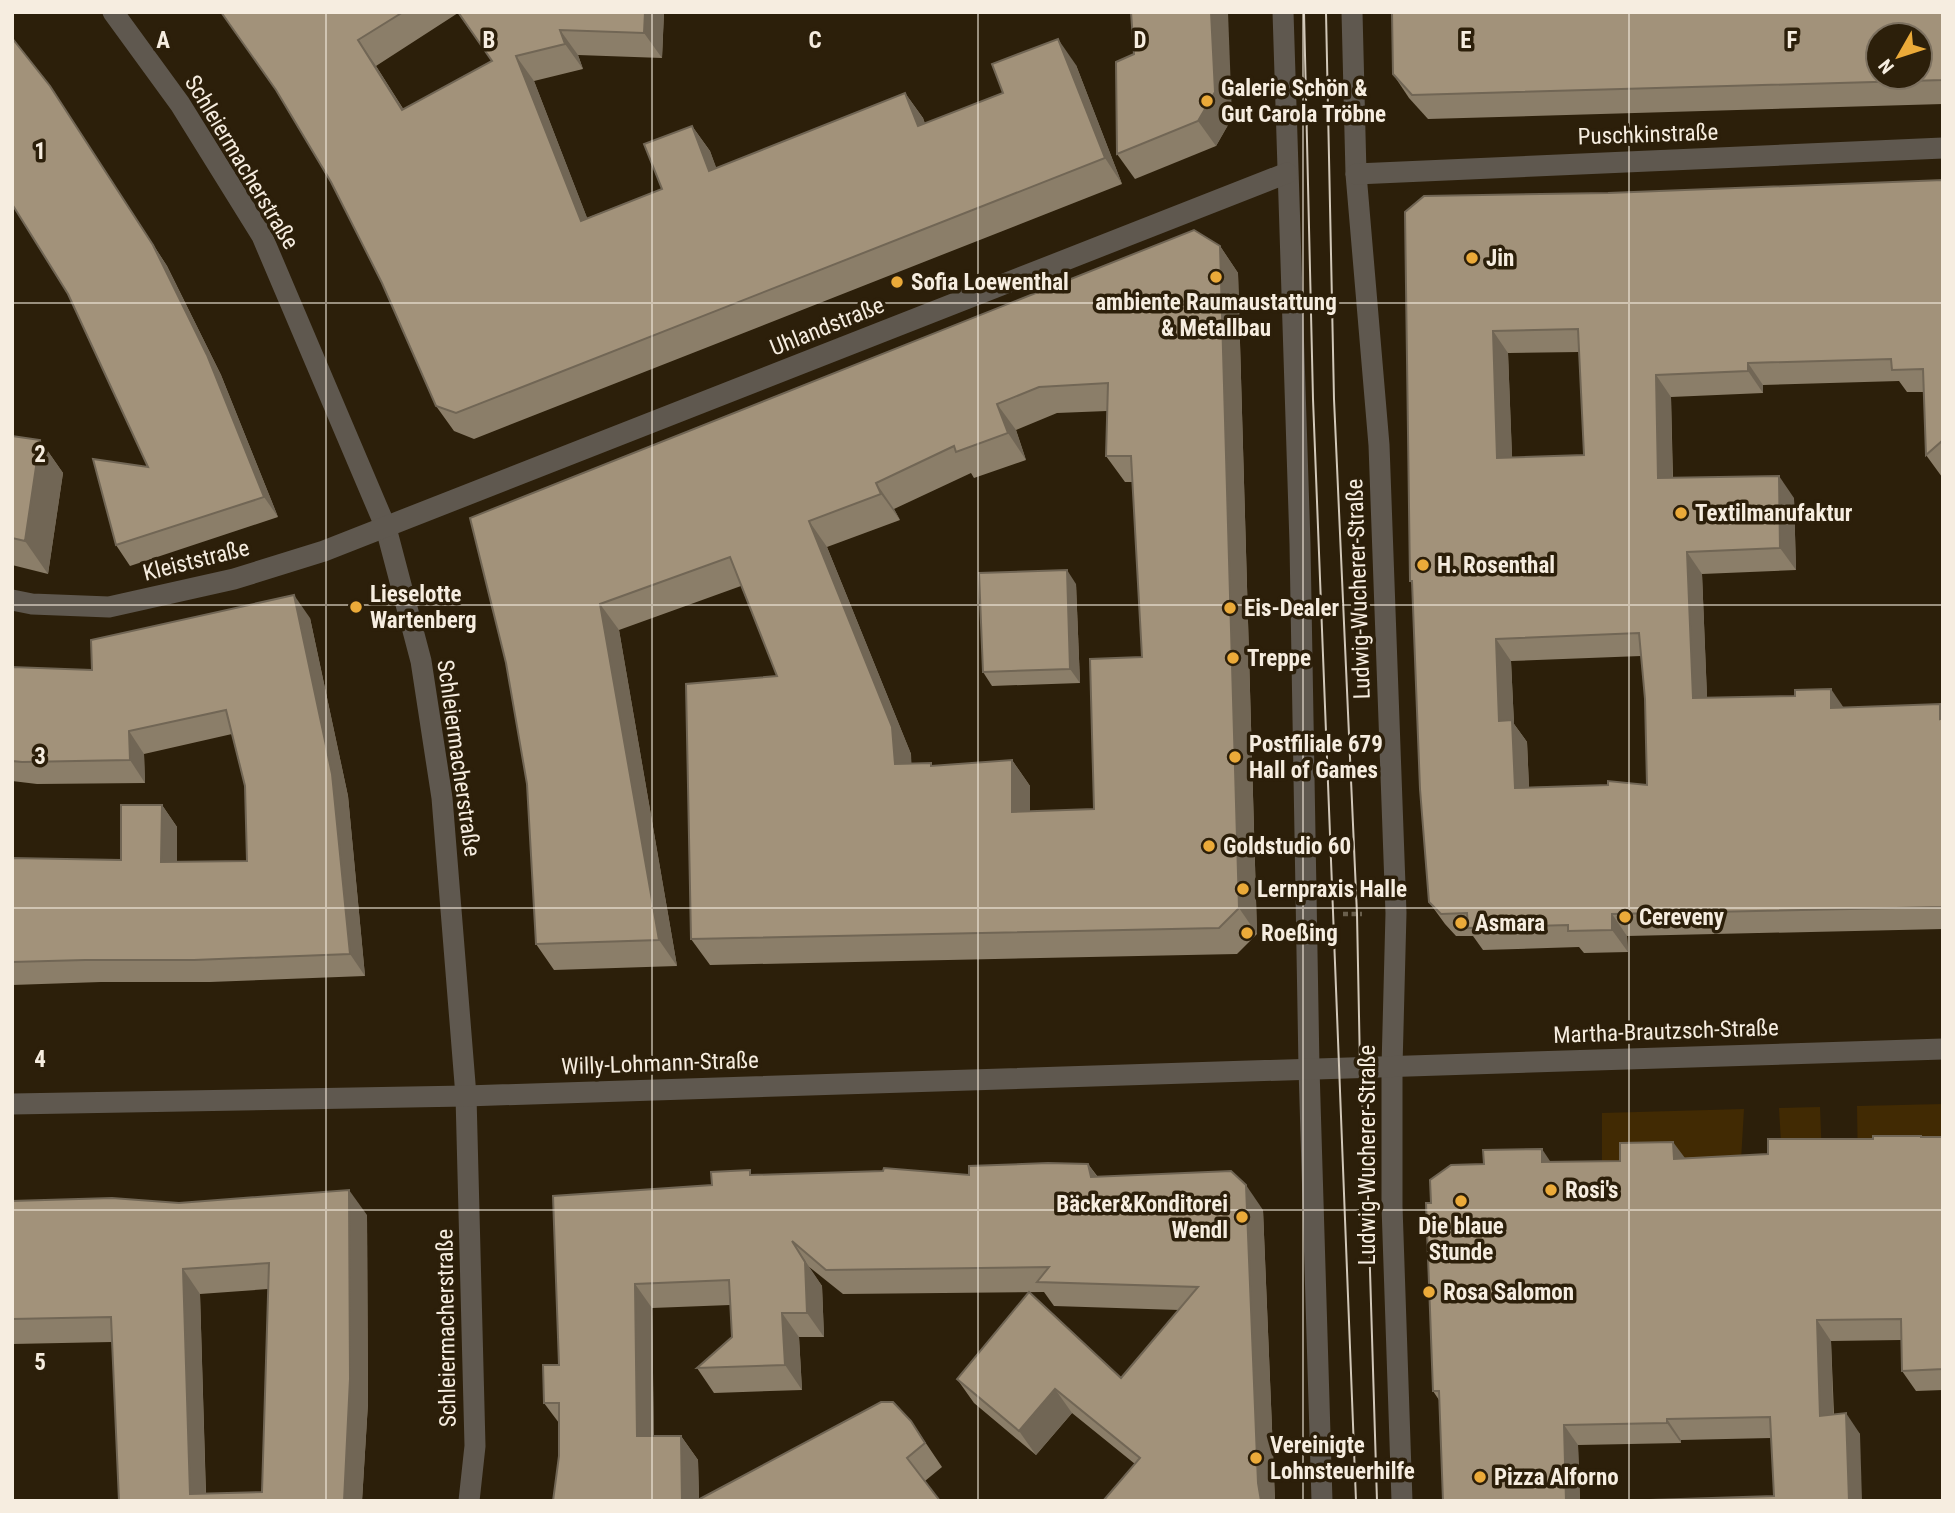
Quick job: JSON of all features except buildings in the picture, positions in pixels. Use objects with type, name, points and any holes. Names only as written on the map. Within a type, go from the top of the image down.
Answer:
[{"type":"street","name":"Schleiermacherstraße","points":[[113,12],[180,104],[262,236],[386,528],[421,661],[442,798],[466,1096],[475,1446],[469,1501]]},
{"type":"street","points":[[1283,12],[1300,544],[1309,1068],[1322,1501]]},
{"type":"street","name":"Ludwig-Wucherer-Straße","points":[[1352,12],[1356,174],[1379,444],[1396,913],[1391,1067],[1392,1206],[1402,1501]]},
{"type":"street","name":"Puschkinstraße","points":[[1356,174],[1943,148]]},
{"type":"street","name":"Uhlandstraße","points":[[386,528],[1287,173]]},
{"type":"street","name":"Kleiststraße","points":[[12,600],[32,604],[109,607],[234,579],[386,528]]},
{"type":"street","name":"Martha-Brautzsch-Straße","points":[[1309,1068],[1943,1049]]},
{"type":"street","name":"Willy-Lohmann-Straße","points":[[12,1104],[466,1096],[1309,1068]]},
{"type":"path","points":[[1308,915],[1396,913]]},
{"type":"shaded area","points":[[1943,1104],[1943,1169],[1858,1170],[1857,1106]]},
{"type":"shaded area","points":[[1820,1107],[1822,1159],[1782,1160],[1779,1108]]},
{"type":"shaded area","points":[[1744,1109],[1740,1178],[1602,1164],[1602,1113]]},
{"type":"tram line","points":[[1304,12],[1313,399],[1356,1501]]},
{"type":"tram line","points":[[1326,12],[1334,399],[1357,914],[1360,1067],[1368,1205],[1377,1501]]},
{"type":"place","name":"Galerie Schön & Gut Carola Tröbne","points":[[1207,101]]},
{"type":"place","name":"Jin","points":[[1472,258]]},
{"type":"place","name":"ambiente Raumaustattung & Metallbau","points":[[1216,277]]},
{"type":"place","name":"Sofia Loewenthal","points":[[897,282]]},
{"type":"place","name":"Textilmanufaktur","points":[[1681,513]]},
{"type":"place","name":"H. Rosenthal","points":[[1423,565]]},
{"type":"place","name":"Lieselotte Wartenberg","points":[[356,607]]},
{"type":"place","name":"Eis-Dealer","points":[[1230,608]]},
{"type":"place","name":"Treppe","points":[[1233,658]]},
{"type":"place","name":"Postfiliale 679 Hall of Games","points":[[1235,757]]},
{"type":"place","name":"Goldstudio 60","points":[[1209,846]]},
{"type":"place","name":"Lernpraxis Halle","points":[[1243,889]]},
{"type":"place","name":"Cereveny","points":[[1625,917]]},
{"type":"place","name":"Asmara","points":[[1461,923]]},
{"type":"place","name":"Roeßing","points":[[1247,933]]},
{"type":"place","name":"Rosi's","points":[[1551,1190]]},
{"type":"place","name":"Die blaue Stunde","points":[[1461,1201]]},
{"type":"place","name":"Bäcker&Konditorei Wendl","points":[[1242,1217]]},
{"type":"place","name":"Rosa Salomon","points":[[1429,1292]]},
{"type":"place","name":"Vereinigte Lohnsteuerhilfe","points":[[1256,1458]]},
{"type":"place","name":"Pizza Alforno","points":[[1480,1477]]}]
